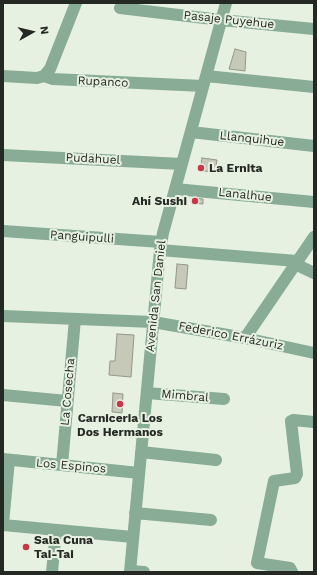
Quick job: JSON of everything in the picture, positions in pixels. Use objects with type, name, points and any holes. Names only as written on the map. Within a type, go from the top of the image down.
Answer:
[{"type":"street","points":[[44,76],[50,69],[76,3]]},
{"type":"street","name":"Avenida San Daniel","points":[[130,571],[160,246],[226,3]]},
{"type":"street","name":"Pasaje Puyehue","points":[[120,8],[314,29]]},
{"type":"street","name":"Rupanco","points":[[3,76],[37,78],[44,76],[53,79],[205,81],[314,87]]},
{"type":"street","name":"Llanquihue","points":[[191,132],[314,146]]},
{"type":"street","name":"Pudahuel","points":[[3,155],[182,164]]},
{"type":"street","name":"Lanalhue","points":[[175,189],[314,202]]},
{"type":"street","name":"Panguipulli","points":[[3,231],[160,246],[296,263],[314,273]]},
{"type":"street","points":[[245,338],[314,237]]},
{"type":"street","name":"Federico Errázuriz","points":[[3,316],[153,322],[245,338],[314,354]]},
{"type":"street","name":"La Cosecha","points":[[62,465],[75,319]]},
{"type":"street","name":"Mimbral","points":[[147,393],[224,399]]},
{"type":"street","points":[[3,395],[68,401]]},
{"type":"street","points":[[292,572],[290,568],[257,563],[274,481],[295,478],[297,474],[291,421],[314,422]]},
{"type":"street","points":[[141,452],[216,460]]},
{"type":"street","points":[[6,460],[3,524],[133,537]]},
{"type":"street","name":"Los Espinos","points":[[6,460],[139,472]]},
{"type":"street","points":[[136,513],[211,520]]},
{"type":"street","points":[[52,572],[56,530]]},
{"type":"street","points":[[130,571],[144,572]]},
{"type":"building","points":[[235,49],[246,52],[245,71],[229,69]]},
{"type":"building","points":[[202,158],[217,160],[215,173],[200,170]]},
{"type":"building","points":[[194,198],[203,199],[203,204],[194,203]]},
{"type":"building","points":[[177,264],[188,265],[186,289],[175,288]]},
{"type":"building","points":[[117,334],[134,335],[131,377],[109,375],[110,361],[115,361]]},
{"type":"building","points":[[113,393],[123,394],[122,413],[112,412]]},
{"type":"place","name":"La Ernita","points":[[201,168]]},
{"type":"place","name":"Ahí Sushi","points":[[195,201]]},
{"type":"place","name":"Carniceria Los Dos Hermanos","points":[[120,404]]},
{"type":"place","name":"Sala Cuna Tai-Tai","points":[[26,547]]}]
